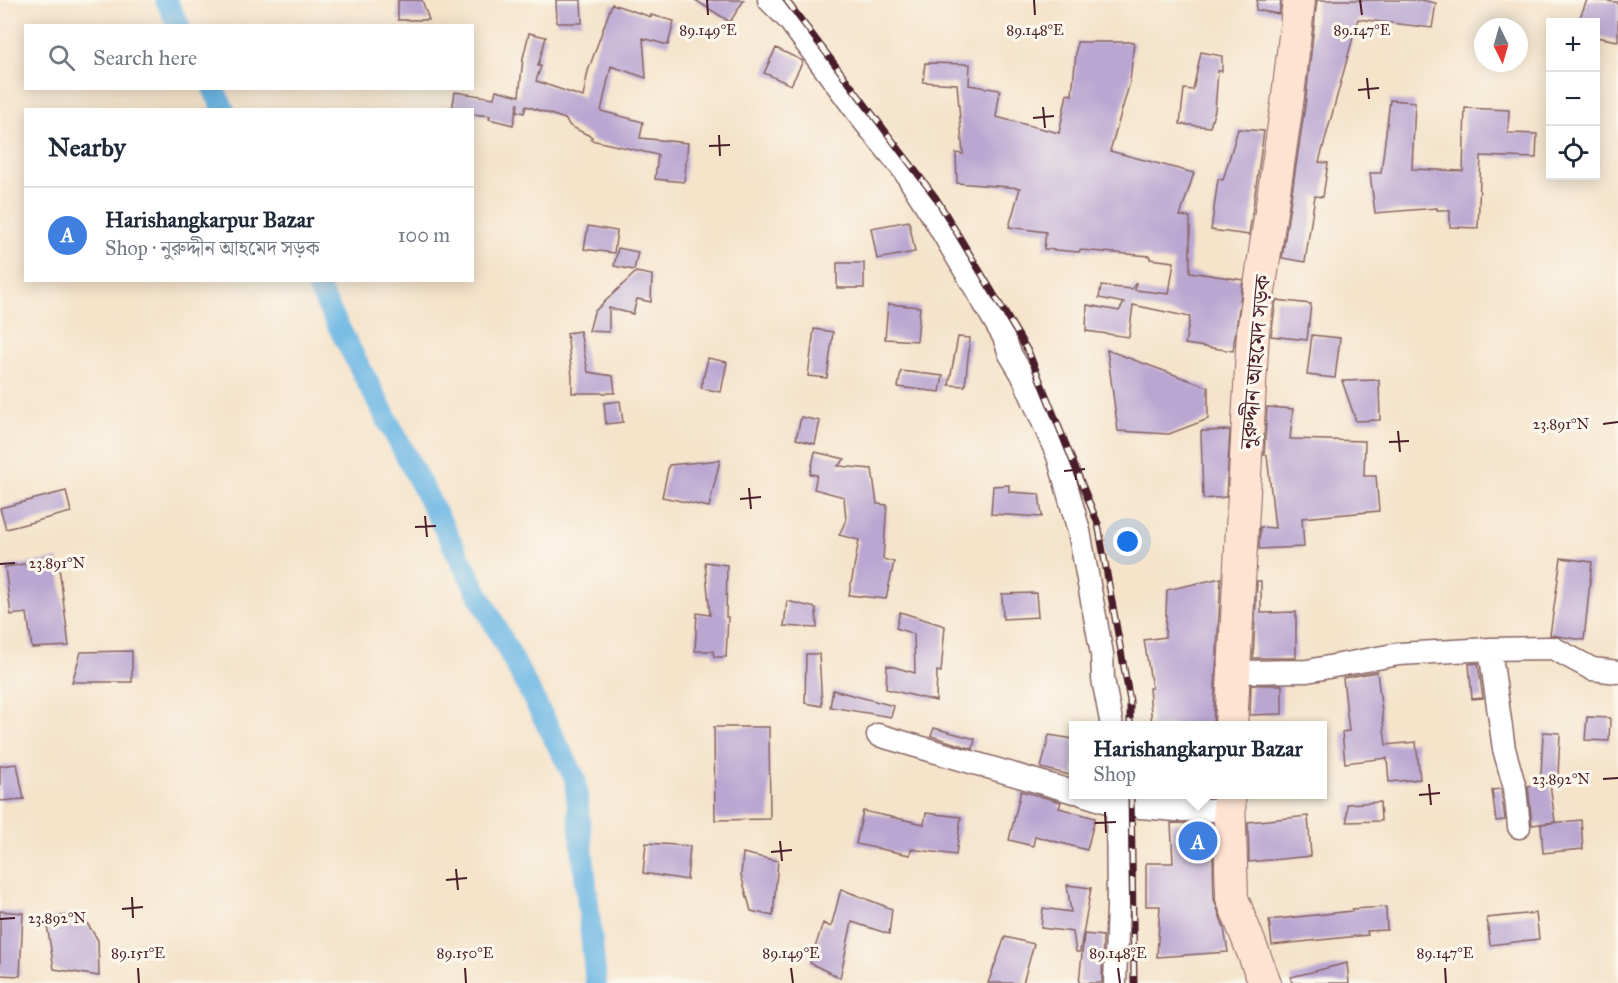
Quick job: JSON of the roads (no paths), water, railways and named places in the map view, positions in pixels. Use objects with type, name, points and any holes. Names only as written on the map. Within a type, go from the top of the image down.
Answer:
[{"type":"main road","name":"নুরুদ্দীন আহমেদ সড়ক","points":[[1231,721],[1253,332],[1287,104],[1299,0]]},
{"type":"main road","points":[[1229,802],[1232,898],[1265,983]]},
{"type":"street","points":[[770,0],[789,20],[864,121],[903,169],[1004,337],[1010,354],[1023,374],[1058,456],[1079,531],[1102,654],[1103,679],[1111,721]]},
{"type":"street","points":[[1233,672],[1307,671],[1399,654],[1553,648],[1592,669],[1618,672]]},
{"type":"street","points":[[1490,649],[1504,749],[1515,788],[1519,827]]},
{"type":"street","points":[[878,735],[1069,791]]},
{"type":"street","points":[[1115,983],[1118,906],[1117,800],[1185,810],[1229,802]]},
{"type":"waterway","points":[[166,0],[178,24]]},
{"type":"waterway","points":[[214,90],[223,108]]},
{"type":"waterway","points":[[315,282],[575,778],[596,983]]},
{"type":"railway","points":[[786,0],[936,198],[1029,353],[1098,524],[1130,701],[1130,721]]},
{"type":"railway","points":[[1131,799],[1134,983]]},
{"type":"place","name":"Harishangkarpur Bazar","points":[[1198,841]]}]
